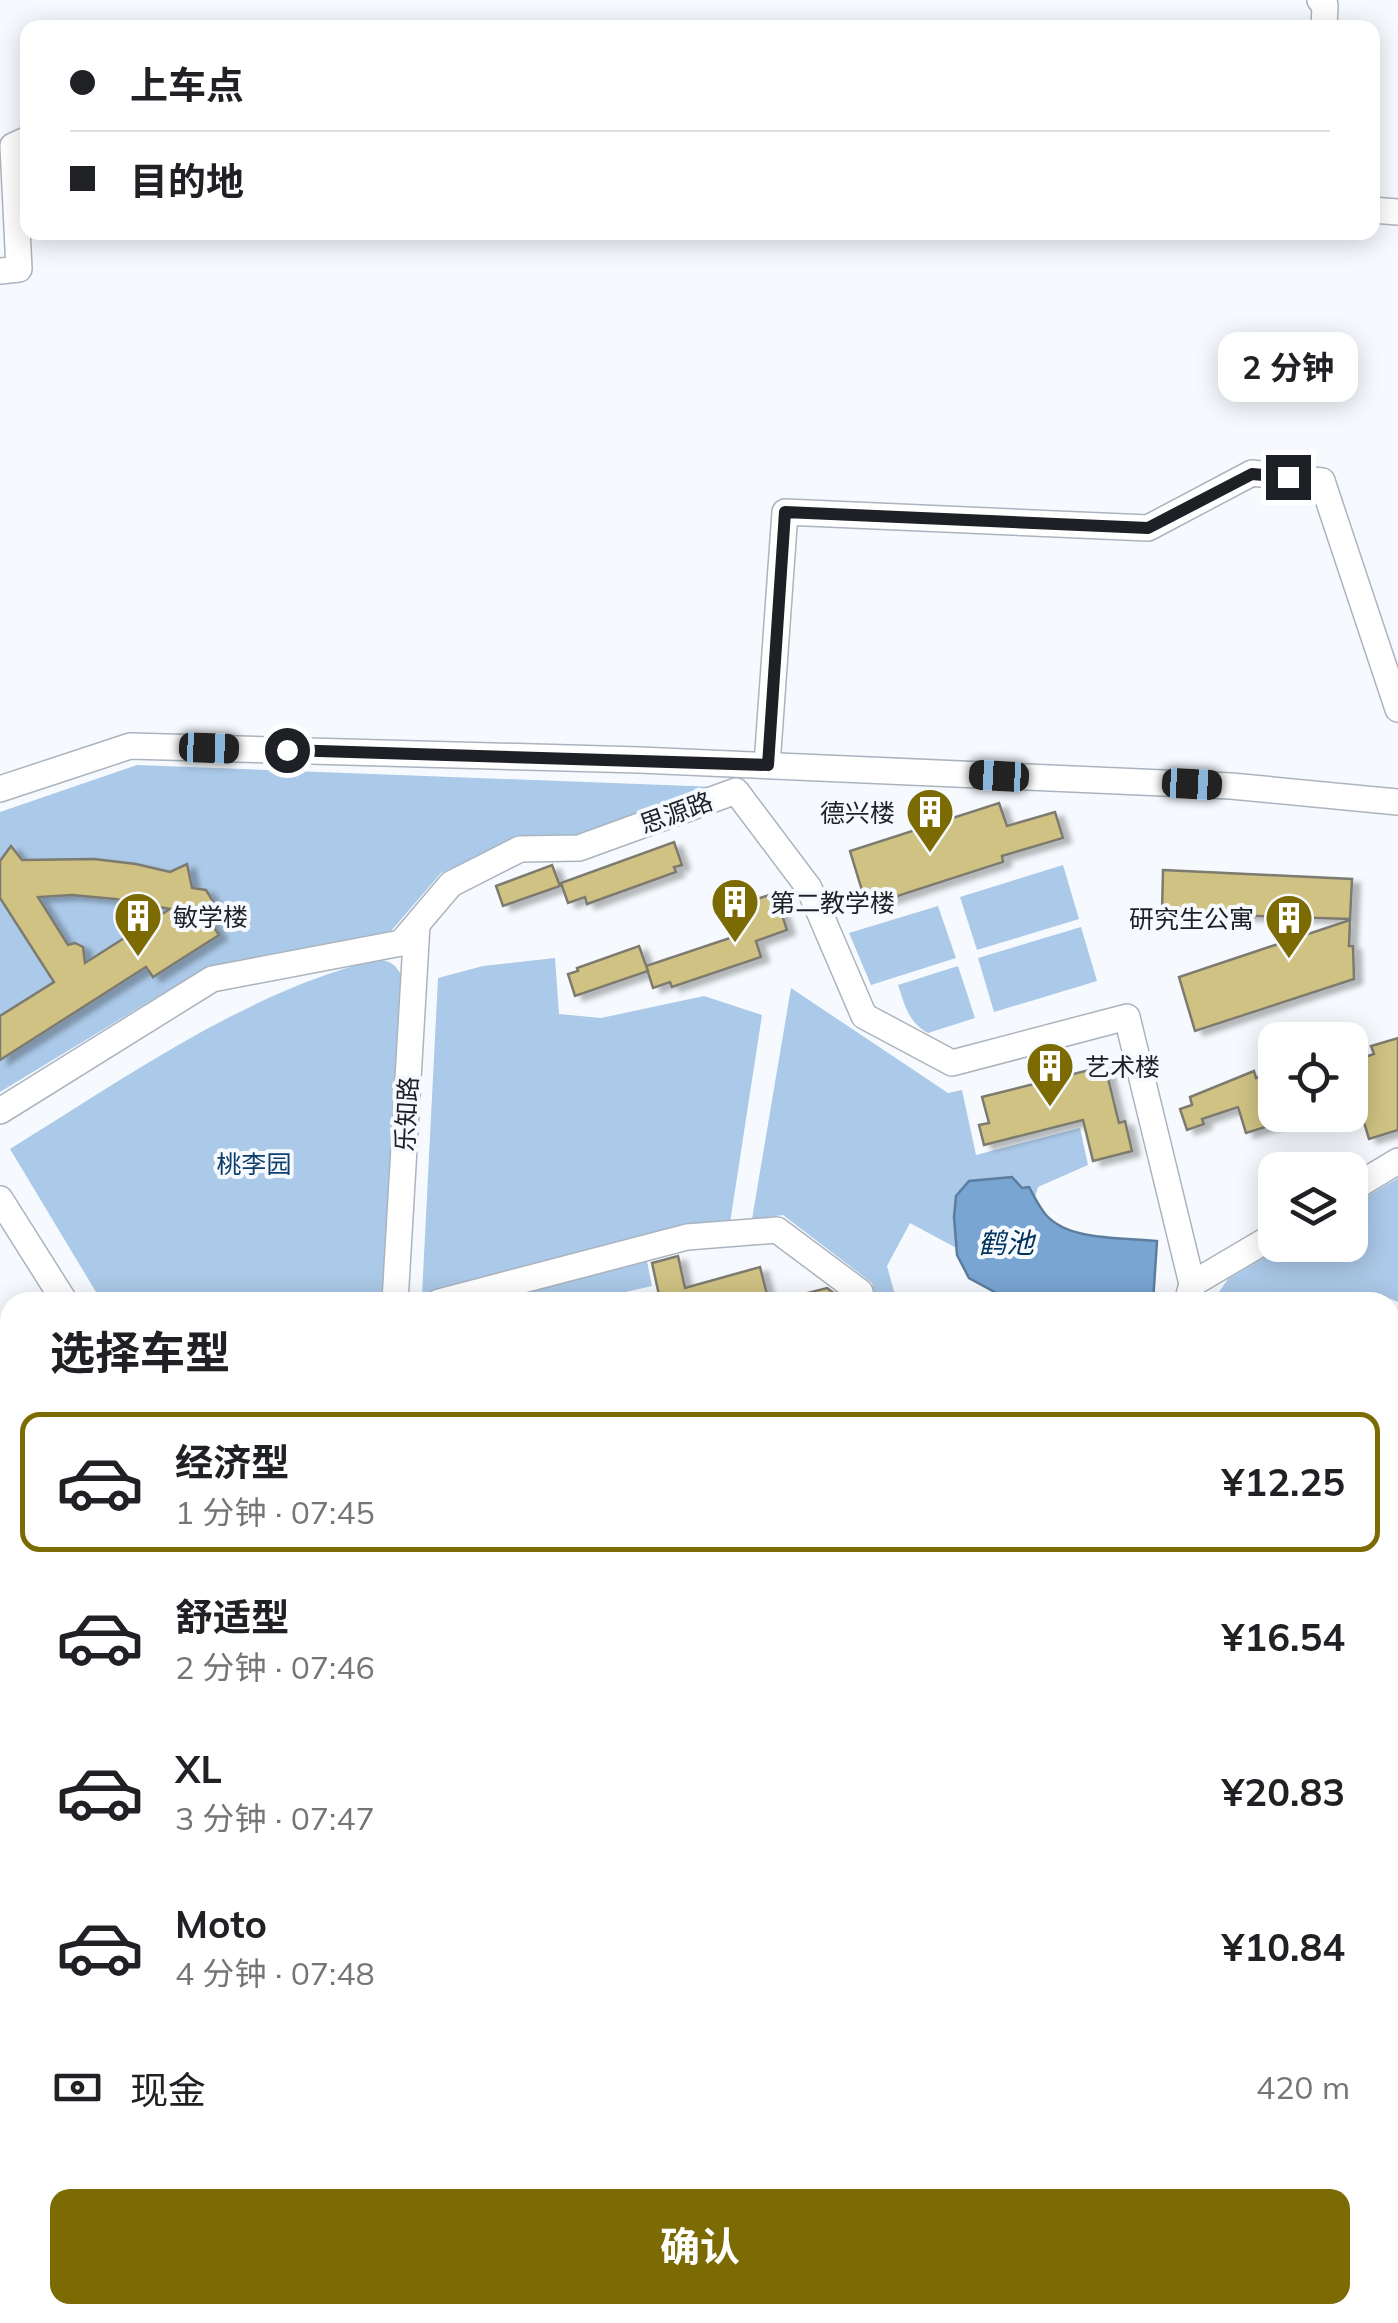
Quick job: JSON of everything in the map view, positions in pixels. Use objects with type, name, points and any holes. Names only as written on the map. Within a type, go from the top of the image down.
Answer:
[{"type":"street","points":[[0,271],[19,269],[12,146],[20,142]]},
{"type":"street","points":[[768,765],[785,512],[1148,528],[1252,474],[1322,481],[1398,709]]},
{"type":"street","points":[[0,789],[130,746],[768,765],[1231,786],[1398,802]]},
{"type":"street","name":"思源路","points":[[0,1112],[212,979],[401,944],[451,884],[520,850],[579,848],[736,791],[810,888],[864,1016],[952,1063],[1127,1018],[1189,1292]]},
{"type":"street","name":"乐知路","points":[[396,1292],[416,925]]},
{"type":"street","points":[[1368,1179],[1398,1161]]},
{"type":"street","points":[[0,1199],[58,1292]]},
{"type":"street","points":[[477,1292],[687,1237],[777,1230],[860,1292]]},
{"type":"street","name":"思源路","points":[[1190,1292],[1258,1246]]},
{"type":"green space","points":[[137,765],[717,787],[578,838],[516,840],[441,873],[391,931],[208,966],[0,1092],[0,812]]},
{"type":"green space","points":[[1063,865],[1079,919],[977,950],[960,897]]},
{"type":"green space","points":[[938,906],[956,958],[871,985],[849,933]]},
{"type":"green space","points":[[1081,927],[1097,981],[994,1012],[978,958]]},
{"type":"green space","points":[[555,958],[559,1014],[601,1018],[704,996],[762,1015],[730,1223],[678,1227],[422,1292],[438,978],[483,966]]},
{"type":"green space","name":"桃李园","points":[[376,960],[393,964],[403,978],[384,1292],[96,1292],[10,1149],[187,1040],[280,993]]},
{"type":"green space","points":[[958,966],[975,1018],[928,1033],[912,1018],[898,985]]},
{"type":"green space","points":[[791,988],[948,1093],[962,1090],[976,1155],[1080,1128],[1088,1165],[1038,1187],[1010,1277],[910,1223],[887,1266],[894,1292],[874,1292],[872,1283],[783,1215],[752,1219]]},
{"type":"green space","points":[[1398,1178],[1398,1292],[1219,1292],[1228,1279],[1258,1261],[1368,1262],[1368,1196]]},
{"type":"green space","points":[[646,1256],[652,1286],[626,1292],[503,1292]]},
{"type":"water","name":"鹤池","points":[[1012,1177],[1022,1188],[1029,1187],[1046,1215],[1069,1230],[1098,1237],[1157,1241],[1154,1292],[995,1292],[969,1278],[957,1255],[954,1217],[956,1196],[969,1181]]},
{"type":"building","name":"德兴楼","points":[[999,803],[1007,826],[1055,812],[1063,838],[1002,856],[1003,862],[879,902],[876,893],[864,897],[850,851]]},
{"type":"building","points":[[674,842],[682,865],[674,867],[676,872],[587,904],[585,897],[568,903],[561,883]]},
{"type":"building","name":"敏学楼","points":[[11,846],[22,860],[94,859],[170,872],[187,864],[192,888],[206,890],[214,903],[203,910],[219,935],[153,977],[146,967],[0,1060],[0,1016],[54,982],[0,898],[0,861]],"holes":[[[38,897],[115,899],[170,909],[85,963],[83,947],[68,945]]]},
{"type":"building","points":[[552,865],[560,886],[503,906],[496,886]]},
{"type":"building","points":[[1163,870],[1352,879],[1350,919],[1162,913]]},
{"type":"building","name":"第二教学楼","points":[[775,893],[787,930],[756,941],[761,957],[672,987],[670,982],[653,988],[646,966],[742,934],[733,907]]},
{"type":"building","points":[[1350,920],[1354,979],[1195,1031],[1179,977]]},
{"type":"building","points":[[639,946],[648,971],[575,996],[568,974]]},
{"type":"building","points":[[1398,1038],[1398,1130],[1369,1139],[1368,1056],[1374,1054],[1371,1046]]},
{"type":"building","name":"艺术楼","points":[[1105,1066],[1119,1123],[1125,1121],[1132,1151],[1093,1161],[1083,1120],[984,1145],[979,1125],[989,1123],[982,1097]]},
{"type":"building","points":[[1254,1071],[1258,1077],[1258,1129],[1246,1133],[1238,1107],[1202,1119],[1204,1124],[1187,1130],[1180,1109],[1192,1105],[1190,1097]]},
{"type":"building","points":[[678,1256],[685,1288],[760,1267],[766,1292],[658,1292],[652,1263]]},
{"type":"place","name":"德兴楼","points":[[930,854]]},
{"type":"place","name":"第二教学楼","points":[[735,944]]},
{"type":"place","name":"敏学楼","points":[[138,958]]},
{"type":"place","name":"研究生公寓","points":[[1289,960]]},
{"type":"place","name":"艺术楼","points":[[1050,1108]]},
{"type":"route","points":[[287,750],[768,765],[785,512],[1148,528],[1252,474],[1288,477]]}]
